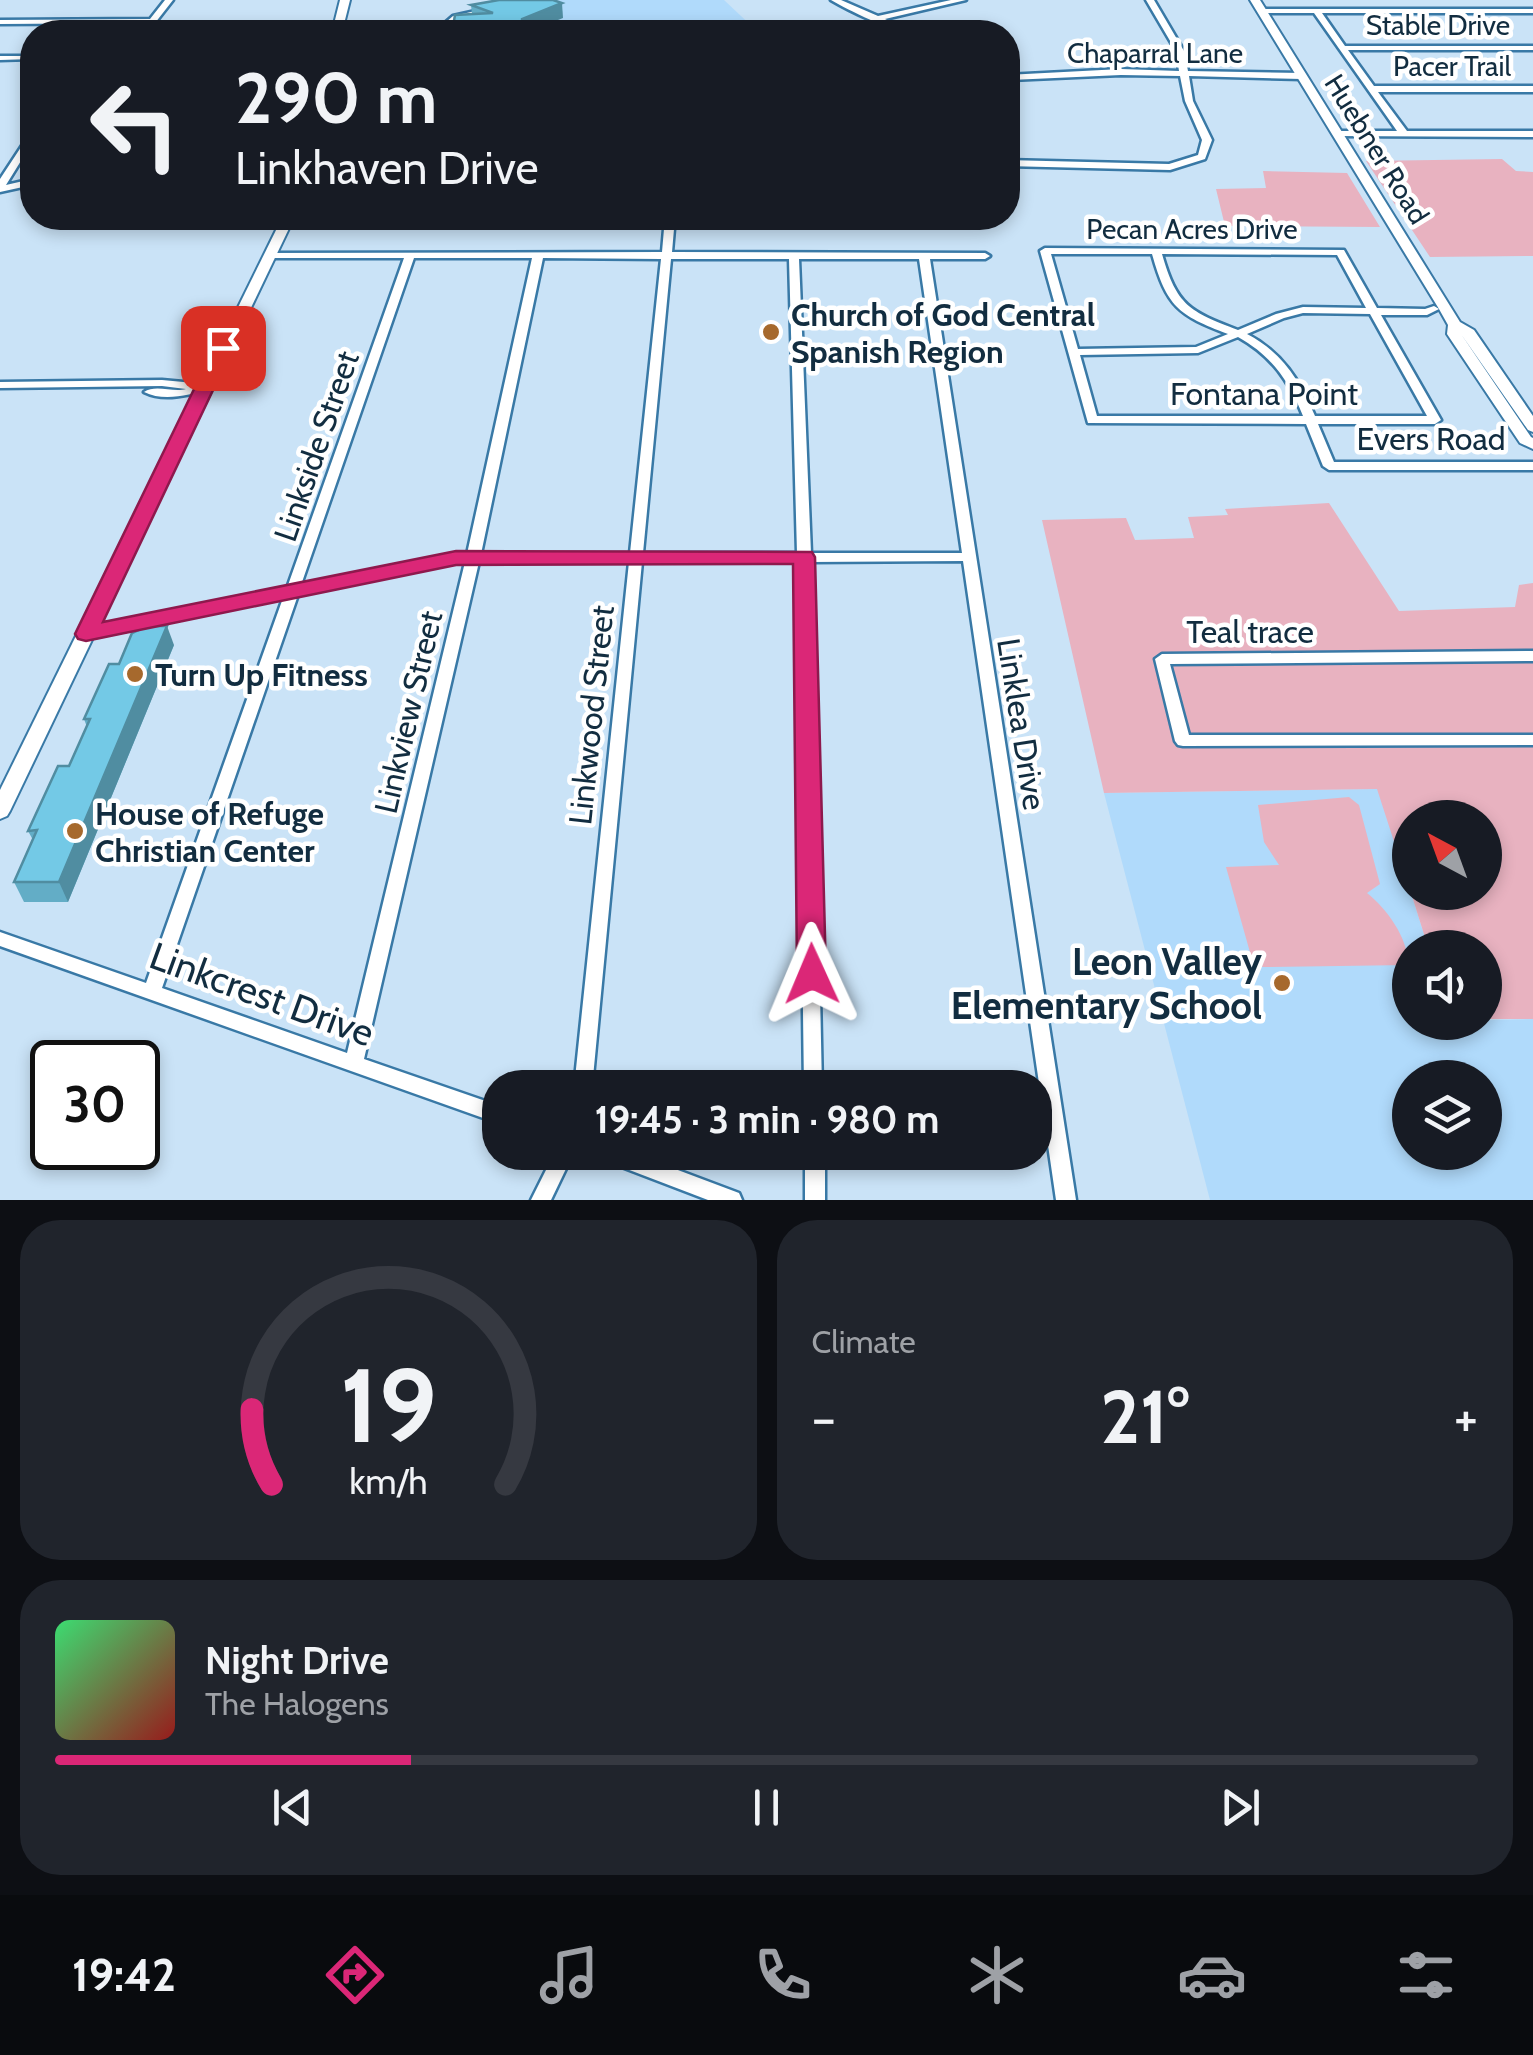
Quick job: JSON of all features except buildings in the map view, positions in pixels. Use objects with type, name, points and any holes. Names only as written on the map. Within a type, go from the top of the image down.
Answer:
[{"type":"main road","name":"Huebner Road","points":[[1258,6],[1339,134],[1440,309],[1455,325],[1469,332],[1533,427]]},
{"type":"main road","points":[[0,812],[282,230]]},
{"type":"main road","name":"Huebner Road","points":[[1455,325],[1454,334],[1525,440],[1533,444]]},
{"type":"street","points":[[154,20],[169,0]]},
{"type":"street","points":[[834,0],[874,19],[962,0]]},
{"type":"street","points":[[1020,163],[1170,167],[1202,156],[1207,140],[1188,101],[1186,74],[1174,38],[1150,0]]},
{"type":"street","points":[[1258,6],[1316,11],[1533,10]]},
{"type":"street","points":[[454,20],[502,8]]},
{"type":"street","points":[[1316,11],[1404,134]]},
{"type":"street","name":"Stable Drive","points":[[1343,48],[1533,48]]},
{"type":"street","name":"Chaparral Lane","points":[[1020,77],[1121,72],[1302,76]]},
{"type":"street","name":"Pacer Trail","points":[[1371,88],[1533,88]]},
{"type":"street","points":[[1339,134],[1533,134]]},
{"type":"street","points":[[0,188],[20,156]]},
{"type":"street","name":"Linkwood Street","points":[[584,1070],[669,230]]},
{"type":"street","name":"Pecan Acres Drive","points":[[1072,352],[1045,251],[1340,252],[1377,309]]},
{"type":"street","points":[[1156,252],[1165,285],[1177,305],[1194,317],[1264,349],[1280,363],[1309,421]]},
{"type":"street","points":[[271,255],[985,256]]},
{"type":"street","name":"Linkside Street","points":[[152,992],[410,256]]},
{"type":"street","name":"Linkview Street","points":[[354,1064],[473,558],[538,256]]},
{"type":"street","points":[[794,256],[814,1070]]},
{"type":"street","name":"Linklea Drive","points":[[924,256],[1066,1200]]},
{"type":"street","name":"Fontana Point","points":[[1072,352],[1092,420],[1435,420],[1377,309]]},
{"type":"street","points":[[1072,352],[1180,352],[1206,348],[1287,313],[1440,309]]},
{"type":"street","points":[[0,385],[90,386],[181,394],[205,387]]},
{"type":"street","name":"Evers Road","points":[[1309,421],[1329,466],[1533,466]]},
{"type":"street","points":[[86,634],[456,558],[969,557]]},
{"type":"street","name":"Teal trace","points":[[1533,656],[1162,659],[1184,741],[1533,740]]},
{"type":"street","name":"Linkcrest Drive","points":[[0,939],[482,1109]]},
{"type":"street","points":[[541,1200],[556,1170]]},
{"type":"street","points":[[653,1170],[732,1200]]},
{"type":"street","points":[[815,1170],[816,1200]]},
{"type":"shaded area","points":[[557,0],[724,0],[745,20],[464,20]]},
{"type":"shaded area","points":[[1502,159],[1516,171],[1533,172],[1533,256],[1430,257],[1366,161]]},
{"type":"shaded area","points":[[1263,171],[1347,173],[1380,227],[1225,226],[1216,189],[1266,188]]},
{"type":"shaded area","points":[[1329,503],[1399,611],[1515,607],[1519,585],[1533,583],[1533,1019],[1502,1019],[1502,930],[1423,930],[1416,910],[1502,910],[1502,800],[1392,800],[1392,835],[1377,789],[1104,793],[1042,520],[1126,518],[1135,540],[1194,538],[1188,517],[1228,515],[1225,509]]},
{"type":"shaded area","name":"Leon Valley Elementary School","points":[[1378,789],[1392,833],[1392,910],[1416,910],[1423,930],[1392,930],[1392,1040],[1502,1040],[1502,1020],[1533,1019],[1533,1200],[1210,1200],[1104,793]]},
{"type":"shaded area","points":[[1349,797],[1359,805],[1380,884],[1367,893],[1398,930],[1392,930],[1392,965],[1263,967],[1253,963],[1226,867],[1279,865],[1264,842],[1258,805]]},
{"type":"place","name":"Church of God Central Spanish Region","points":[[771,332]]},
{"type":"place","name":"Turn Up Fitness","points":[[135,674]]},
{"type":"place","name":"House of Refuge Christian Center","points":[[75,831]]},
{"type":"place","name":"Leon Valley Elementary School","points":[[1282,983]]},
{"type":"route","points":[[223,348],[86,634],[456,558],[804,557],[812,974]]}]
